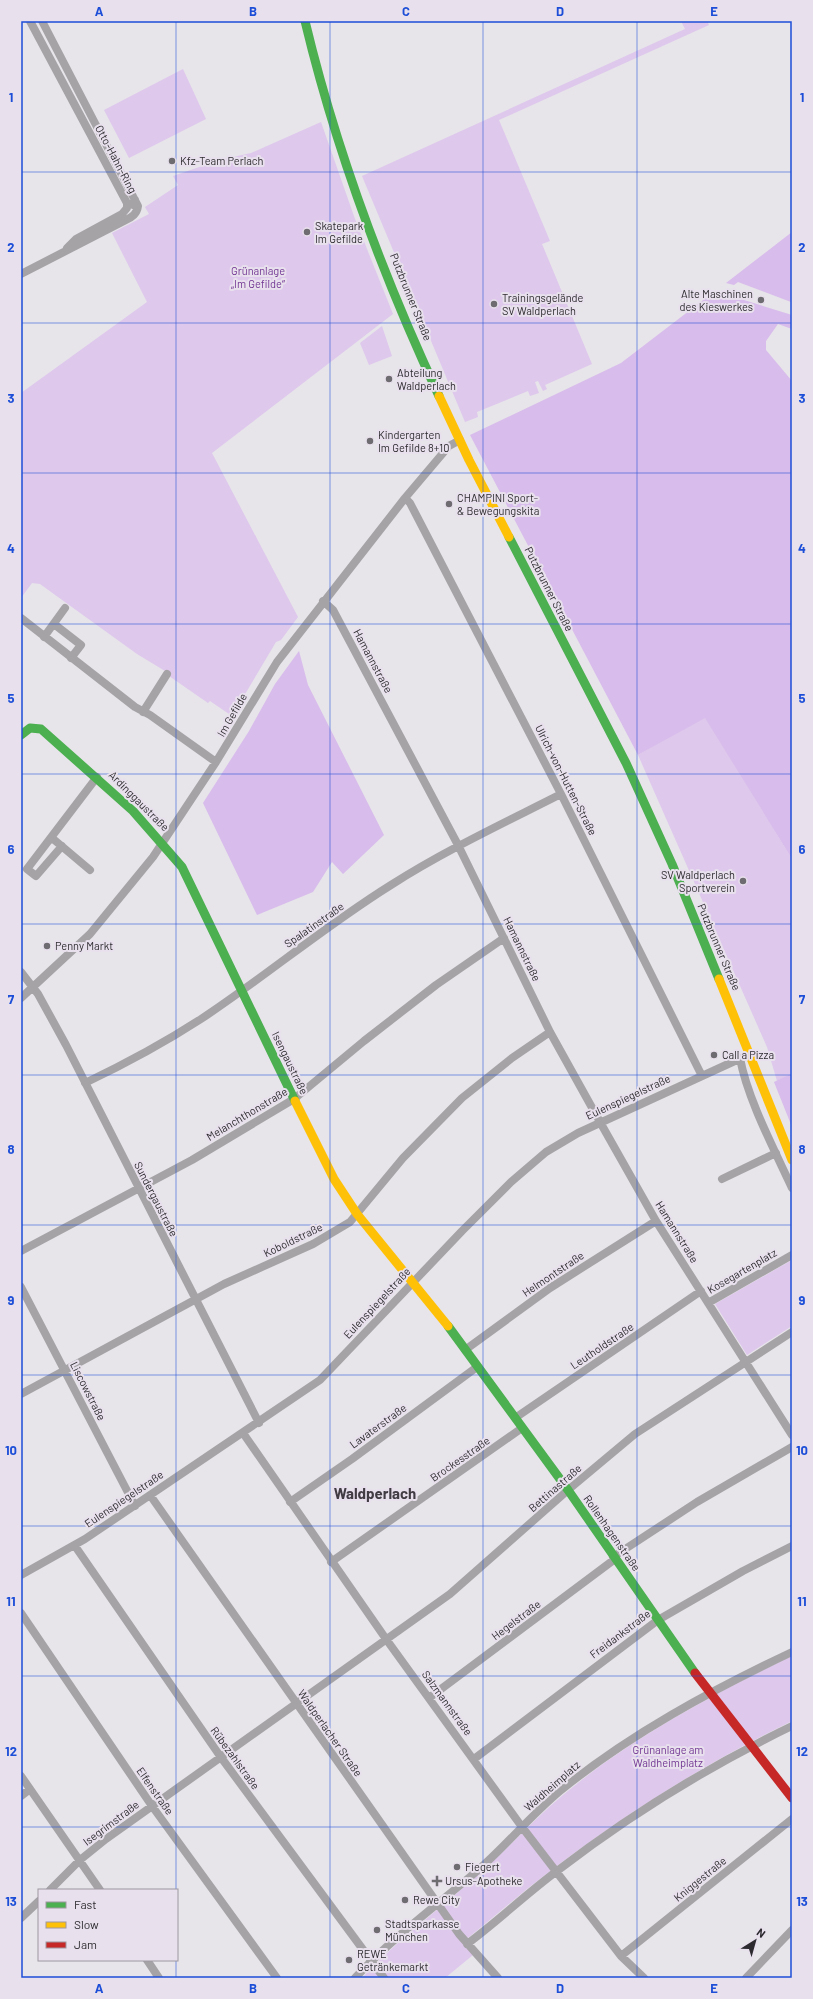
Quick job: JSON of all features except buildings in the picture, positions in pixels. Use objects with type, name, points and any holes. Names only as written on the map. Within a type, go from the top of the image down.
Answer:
[{"type":"street","name":"Otto-Hahn-Ring","points":[[30,21],[127,204],[133,205],[136,200],[42,21]]},
{"type":"street","name":"Putzbrunner Straße","points":[[306,21],[320,83],[352,180],[401,307],[460,440],[626,763],[672,864],[792,1160]]},
{"type":"street","points":[[21,274],[65,250],[79,246],[134,216],[137,211],[136,200]]},
{"type":"street","points":[[65,250],[76,239],[122,214],[127,204]]},
{"type":"street","name":"Im Gefilde","points":[[21,998],[64,959],[100,923],[163,843],[216,762],[268,676],[323,601],[405,498],[449,446],[460,440]]},
{"type":"street","name":"Ulrich-von-Hutten-Straße","points":[[405,498],[414,510],[561,794],[702,1076]]},
{"type":"street","name":"Hamannstraße","points":[[323,601],[333,610],[458,845],[550,1032],[656,1221],[708,1303]]},
{"type":"street","points":[[44,637],[66,608]]},
{"type":"street","points":[[21,618],[143,712],[150,715],[216,762]]},
{"type":"street","points":[[54,624],[81,645],[71,658]]},
{"type":"street","points":[[143,712],[167,674]]},
{"type":"street","name":"Ardinggaustraße","points":[[22,730],[31,727],[41,730],[97,777],[163,843]]},
{"type":"street","points":[[62,846],[36,876],[26,869],[52,838],[97,777]]},
{"type":"street","name":"Spalatinstraße","points":[[85,1083],[125,1064],[181,1032],[353,910],[392,885],[458,845],[561,794]]},
{"type":"street","points":[[52,838],[90,870]]},
{"type":"street","name":"Isengaustraße","points":[[163,843],[182,867],[334,1179],[357,1214],[413,1281]]},
{"type":"street","name":"Melanchthonstraße","points":[[21,1251],[139,1189],[244,1130],[294,1099],[364,1041],[424,995],[504,938]]},
{"type":"street","name":"Sundergaustraße","points":[[21,972],[38,994],[85,1083],[259,1423]]},
{"type":"street","name":"Koboldstraße","points":[[21,1394],[195,1299],[224,1284],[313,1244],[350,1222],[403,1158],[462,1098],[512,1058],[550,1032]]},
{"type":"street","name":"Eulenspiegelstraße","points":[[21,1576],[75,1546],[259,1423],[320,1380],[413,1281],[511,1182],[546,1152],[600,1122],[750,1054]]},
{"type":"street","points":[[740,1058],[742,1070],[776,1154],[792,1188]]},
{"type":"street","points":[[722,1179],[776,1154]]},
{"type":"street","name":"Helmontstraße","points":[[465,1350],[550,1288],[656,1221]]},
{"type":"street","name":"Kosegartenplatz","points":[[792,1254],[708,1303],[792,1435]]},
{"type":"street","name":"Rollenhagenstraße","points":[[413,1281],[568,1490],[709,1693],[752,1745],[792,1798]]},
{"type":"street","name":"Liscowstraße","points":[[21,1287],[135,1506]]},
{"type":"street","name":"Leutholdstraße","points":[[515,1418],[701,1292]]},
{"type":"street","points":[[745,1362],[792,1332]]},
{"type":"street","name":"Bettinastraße","points":[[386,1639],[450,1594],[568,1490],[635,1434],[745,1362]]},
{"type":"street","name":"Lavaterstraße","points":[[290,1502],[352,1459],[477,1367]]},
{"type":"street","name":"Brockesstraße","points":[[331,1562],[522,1428]]},
{"type":"street","name":"Salzmannstraße","points":[[243,1433],[331,1562],[522,1827],[621,1956],[644,1978]]},
{"type":"street","name":"Hegelstraße","points":[[430,1698],[614,1558],[691,1506],[792,1447]]},
{"type":"street","name":"Waldperlacher Straße","points":[[150,1495],[296,1704],[467,1944],[498,1978]]},
{"type":"street","name":"Rübezahlstraße","points":[[75,1546],[220,1756],[384,1978]]},
{"type":"street","name":"Freidankstraße","points":[[474,1759],[658,1620],[743,1571],[792,1546]]},
{"type":"street","name":"Elfenstraße","points":[[21,1613],[152,1806],[277,1978]]},
{"type":"street","name":"Isegrimstraße","points":[[51,1889],[80,1860],[152,1806],[386,1639]]},
{"type":"street","name":"Waldheimplatz","points":[[355,1978],[370,1961],[437,1902],[478,1870],[559,1792],[596,1764],[647,1729],[709,1693],[792,1652]]},
{"type":"street","points":[[467,1944],[495,1923],[556,1871],[647,1807],[752,1745],[792,1726]]},
{"type":"street","points":[[21,1776],[99,1889]]},
{"type":"street","points":[[21,1796],[30,1789]]},
{"type":"street","name":"Kniggestraße","points":[[621,1956],[792,1819]]},
{"type":"street","points":[[21,1918],[38,1902]]},
{"type":"street","points":[[746,1978],[792,1930]]},
{"type":"street","points":[[148,1961],[159,1978]]},
{"type":"green space","name":"Trainingsgelände SV Waldperlach","points":[[681,21],[707,21],[709,25],[499,120],[550,241],[542,244],[592,364],[545,385],[547,389],[543,391],[538,381],[535,382],[539,393],[530,396],[528,391],[477,412],[478,417],[465,422],[362,176],[685,29]]},
{"type":"green space","points":[[183,69],[206,119],[129,158],[104,110]]},
{"type":"green space","name":"Grünanlage „Im Gefilde“","points":[[321,122],[355,219],[393,314],[212,453],[298,617],[281,640],[276,642],[232,716],[210,701],[208,703],[169,676],[170,674],[137,654],[40,584],[32,583],[21,598],[21,393],[147,302],[112,233],[149,214],[145,207],[178,185],[173,176],[220,160],[251,153]]},
{"type":"green space","points":[[382,326],[392,356],[369,365],[360,343]]},
{"type":"green space","name":"SV Waldperlach Sportverein","points":[[705,717],[792,859],[792,1073],[777,1081],[767,1047],[638,755]]},
{"type":"green space","points":[[792,1260],[792,1326],[747,1355],[715,1304]]},
{"type":"green space","name":"Grünanlage am Waldheimplatz","points":[[792,1656],[792,1721],[728,1754],[696,1773],[634,1811],[574,1853],[463,1942],[473,1955],[445,1978],[362,1978],[404,1938],[490,1864],[563,1795],[589,1774],[644,1736],[702,1702]]},
{"type":"shaded area","points":[[792,232],[791,302],[738,282],[734,285],[726,283]]},
{"type":"shaded area","points":[[715,291],[792,315],[792,329],[778,324],[766,341],[766,350],[792,381],[792,859],[705,718],[638,755],[470,435],[621,363]]},
{"type":"shaded area","points":[[299,651],[308,685],[384,835],[343,874],[332,862],[313,892],[257,915],[203,803],[249,731],[275,684]]},
{"type":"shaded area","points":[[792,1073],[792,1127],[774,1082]]},
{"type":"traffic: fast","points":[[305,21],[317,69],[346,165],[380,259],[418,351],[439,396]]},
{"type":"traffic: fast","points":[[509,537],[626,763],[672,864],[719,979]]},
{"type":"traffic: fast","points":[[21,735],[30,728],[41,729],[133,811],[182,867],[295,1101]]},
{"type":"traffic: fast","points":[[448,1326],[568,1490],[695,1673]]},
{"type":"traffic: slow","points":[[439,396],[469,460],[509,537]]},
{"type":"traffic: slow","points":[[719,979],[792,1160]]},
{"type":"traffic: slow","points":[[295,1101],[334,1179],[357,1214],[448,1326]]},
{"type":"traffic: jam","points":[[695,1673],[792,1798]]},
{"type":"place","name":"Kfz-Team Perlach","points":[[172,161]]},
{"type":"place","name":"Skatepark Im Gefilde","points":[[307,232]]},
{"type":"place","name":"Alte Maschinen des Kieswerkes","points":[[761,300]]},
{"type":"place","name":"Trainingsgelände SV Waldperlach","points":[[494,304]]},
{"type":"place","name":"Abteilung Waldperlach","points":[[389,379]]},
{"type":"place","name":"Kindergarten Im Gefilde 8+10","points":[[370,441]]},
{"type":"place","name":"CHAMPINI Sport- & Bewegungskita","points":[[449,504]]},
{"type":"place","name":"SV Waldperlach Sportverein","points":[[743,881]]},
{"type":"place","name":"Penny Markt","points":[[47,946]]},
{"type":"place","name":"Call a Pizza","points":[[714,1055]]},
{"type":"place","name":"Fiegert","points":[[457,1867]]},
{"type":"place","name":"Ursus-Apotheke","points":[[437,1881]]},
{"type":"place","name":"Rewe City","points":[[405,1900]]},
{"type":"place","name":"Stadtsparkasse München","points":[[377,1930]]},
{"type":"place","name":"REWE Getränkemarkt","points":[[349,1960]]},
{"type":"district","name":"Waldperlach","points":[[375,1494]]}]
